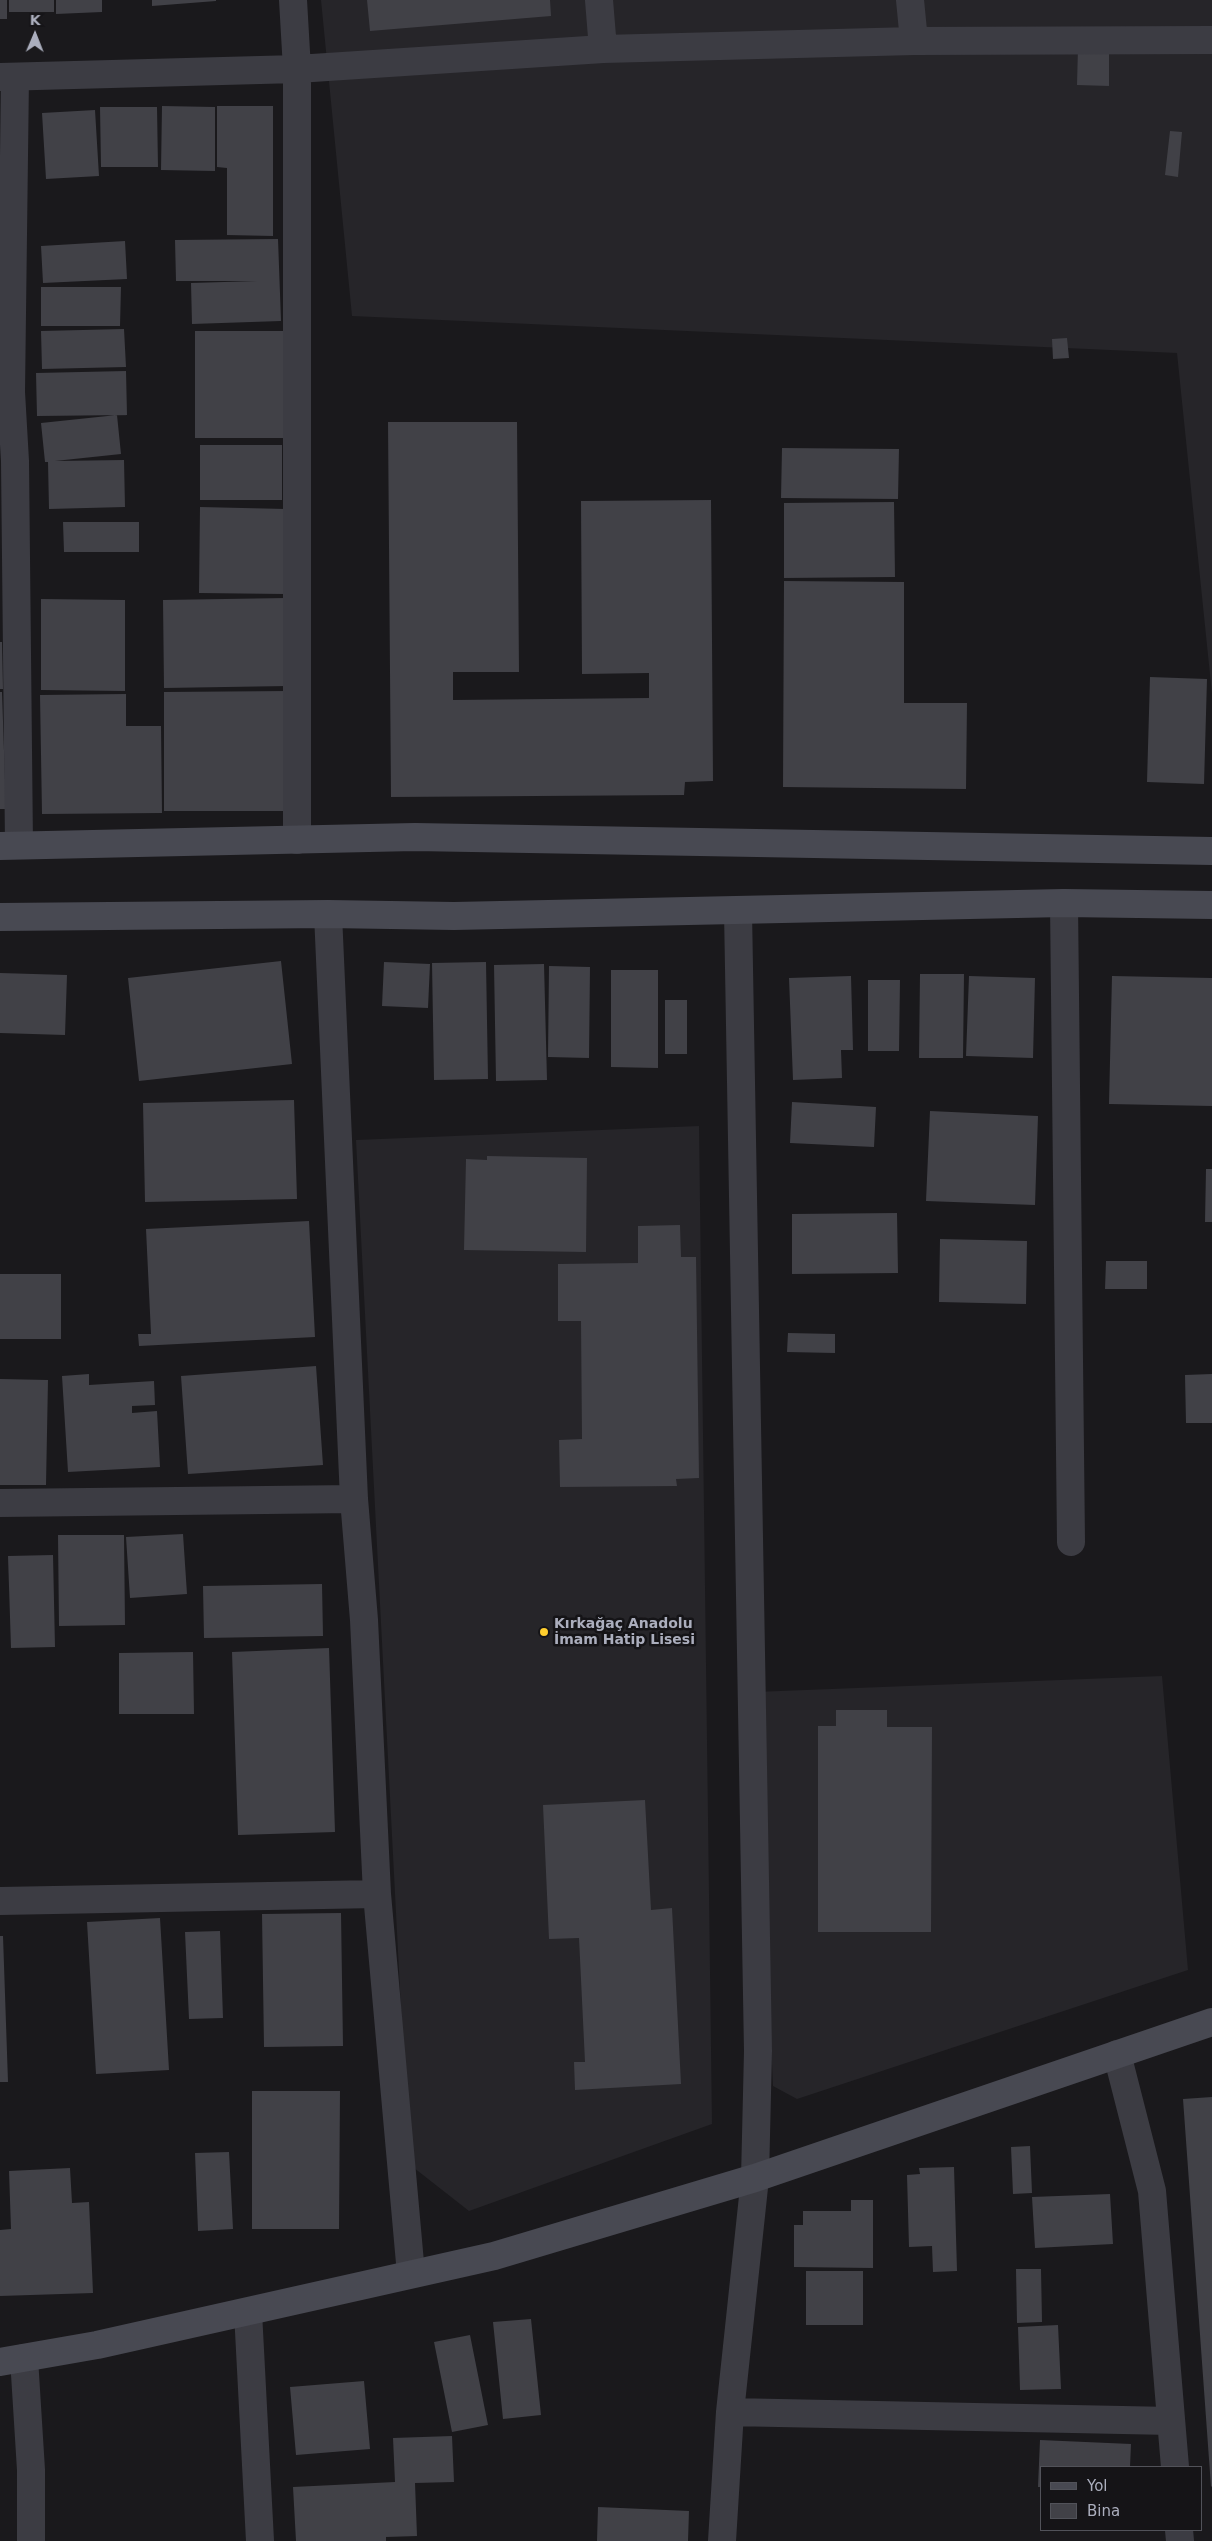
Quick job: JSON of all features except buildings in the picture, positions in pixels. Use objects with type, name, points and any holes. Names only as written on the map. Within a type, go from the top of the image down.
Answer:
[{"type":"main road","points":[[9,845],[425,838],[1212,851]]},
{"type":"main road","points":[[0,917],[328,914],[454,916],[1064,903],[1212,905]]},
{"type":"main road","points":[[12,2360],[97,2346],[494,2256],[756,2178],[1212,2022]]},
{"type":"street","points":[[293,0],[297,69],[297,840]]},
{"type":"street","points":[[599,0],[603,49]]},
{"type":"street","points":[[910,0],[914,41]]},
{"type":"street","points":[[9,845],[8,461],[6,392],[8,77],[297,69],[603,49],[914,41],[1212,40]]},
{"type":"street","points":[[1064,903],[1071,1542]]},
{"type":"street","points":[[722,2541],[730,2412],[756,2178],[758,2051],[738,911]]},
{"type":"street","points":[[328,914],[354,1498],[364,1620],[377,1894],[411,2274]]},
{"type":"street","points":[[0,1503],[354,1498]]},
{"type":"street","points":[[0,1901],[377,1894]]},
{"type":"street","points":[[1117,2054],[1152,2191],[1175,2466]]},
{"type":"street","points":[[248,2312],[260,2541]]},
{"type":"street","points":[[12,2360],[31,2470],[31,2541]]},
{"type":"street","points":[[730,2412],[1171,2420]]},
{"type":"shaded area","points":[[321,0],[1212,0],[1212,694],[1177,353],[352,316]]},
{"type":"shaded area","name":"Kırkağaç Anadolu İmam Hatip Lisesi","points":[[699,1126],[712,2124],[469,2211],[409,2164],[356,1140]]},
{"type":"shaded area","points":[[1162,1676],[1188,1970],[797,2099],[773,2086],[755,1692]]},
{"type":"place","name":"Kırkağaç Anadolu İmam Hatip Lisesi","points":[[544,1632]]}]
